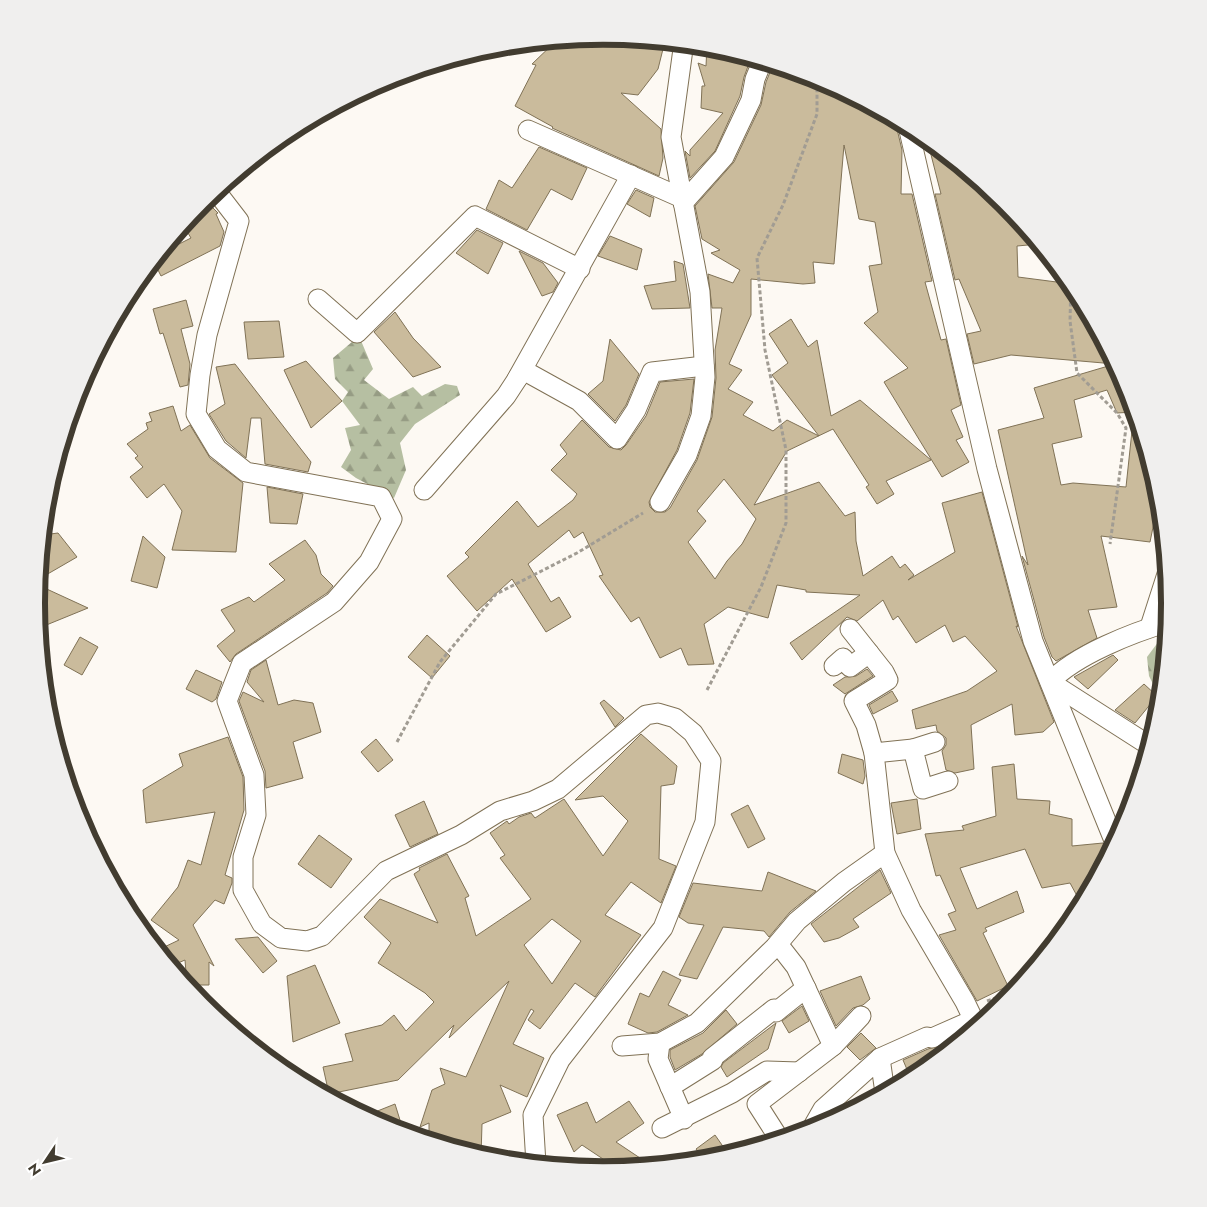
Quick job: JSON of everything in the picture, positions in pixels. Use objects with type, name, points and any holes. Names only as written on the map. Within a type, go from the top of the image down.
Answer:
[{"type":"street","points":[[660,502],[687,455],[701,416],[704,366],[700,292],[671,137],[683,51]]},
{"type":"street","points":[[683,200],[724,157],[751,100],[755,79],[760,68]]},
{"type":"street","points":[[528,130],[683,200]]},
{"type":"street","points":[[911,137],[987,469],[1033,640],[1112,833]]},
{"type":"street","points":[[517,379],[631,175]]},
{"type":"street","points":[[221,198],[239,221],[207,335],[196,414],[217,449],[246,472],[381,497],[392,519],[369,562],[334,602],[242,663],[227,701],[254,774],[256,815],[243,858],[243,890],[262,924],[281,938],[307,941],[322,936],[386,871],[461,835],[500,811],[533,801],[558,789],[646,715],[658,713],[674,718],[693,733],[711,761],[705,822],[663,928],[621,985],[560,1060],[533,1114],[536,1158]]},
{"type":"street","points":[[318,299],[357,333],[475,216],[580,269]]},
{"type":"street","points":[[424,490],[506,396],[523,370],[579,401],[617,439],[636,410],[652,372],[704,366]]},
{"type":"street","points":[[1150,627],[1162,591]]},
{"type":"street","points":[[1050,682],[1065,669],[1089,655],[1150,627],[1161,624]]},
{"type":"street","points":[[817,1119],[823,1109],[880,1058],[927,1037],[932,1038],[973,1019],[911,910],[885,854],[874,753],[866,725],[854,701],[888,680],[850,630]]},
{"type":"street","points":[[834,666],[843,658],[850,667],[869,653]]},
{"type":"street","points":[[1050,682],[1144,742]]},
{"type":"street","points":[[874,753],[913,749],[935,742]]},
{"type":"street","points":[[913,749],[923,789],[948,781]]},
{"type":"street","points":[[622,1046],[660,1043],[707,1015],[778,944],[797,922],[844,882],[885,854]]},
{"type":"street","points":[[778,944],[796,967],[833,1046]]},
{"type":"street","points":[[670,1087],[713,1060],[712,1058],[774,1009],[776,1012],[806,988]]},
{"type":"street","points":[[776,1134],[757,1104],[833,1046],[862,1016]]},
{"type":"street","points":[[660,1043],[658,1059],[684,1119]]},
{"type":"street","points":[[880,1058],[884,1086]]},
{"type":"street","points":[[662,1128],[684,1119],[767,1071],[799,1072]]},
{"type":"path","points":[[706,690],[761,587],[786,523],[786,450],[765,350],[757,258],[782,205],[818,114],[817,88]]},
{"type":"path","points":[[1070,296],[1070,321],[1077,373],[1117,413],[1126,428],[1110,544]]},
{"type":"path","points":[[397,742],[440,662],[496,594],[577,553],[660,502]]},
{"type":"path","points":[[973,1019],[994,999],[998,998]]},
{"type":"green space","points":[[359,336],[373,369],[364,380],[389,399],[413,387],[422,396],[445,384],[457,386],[460,395],[415,424],[400,443],[406,470],[394,498],[356,478],[341,467],[351,450],[345,428],[360,425],[342,401],[348,392],[335,379],[333,358]]},
{"type":"green space","points":[[1161,638],[1155,688],[1149,676],[1147,657]]},
{"type":"building","points":[[604,45],[663,49],[658,69],[638,95],[621,93],[661,129],[663,158],[659,176],[552,128],[515,106],[536,65],[532,64],[549,48]]},
{"type":"building","points":[[707,55],[749,64],[740,96],[715,151],[690,178],[685,151],[690,156],[690,150],[723,113],[701,108],[702,86],[705,86],[698,63],[706,66]]},
{"type":"building","points":[[770,71],[851,103],[897,129],[902,150],[901,194],[912,194],[932,281],[925,282],[941,340],[946,339],[961,405],[951,410],[963,437],[956,440],[969,462],[942,477],[884,382],[908,368],[864,323],[878,312],[869,266],[882,264],[875,222],[859,219],[844,145],[834,264],[813,262],[815,283],[803,284],[751,279],[751,315],[729,364],[742,370],[728,389],[753,402],[743,415],[773,431],[787,420],[819,436],[787,451],[754,505],[819,482],[845,516],[855,512],[856,541],[863,576],[892,556],[900,568],[905,564],[914,575],[908,580],[955,552],[942,503],[982,492],[1018,627],[1016,626],[1054,722],[1043,732],[1015,735],[1012,704],[971,725],[974,769],[955,773],[946,770],[942,751],[946,745],[946,738],[937,731],[936,725],[916,729],[912,710],[967,691],[997,671],[965,636],[953,642],[945,625],[916,643],[898,616],[893,620],[883,600],[857,621],[847,617],[802,660],[790,643],[860,595],[806,592],[806,590],[777,585],[768,618],[728,607],[704,624],[714,664],[688,665],[681,648],[660,658],[639,617],[631,622],[599,576],[603,575],[583,532],[574,538],[569,530],[528,564],[551,602],[559,597],[571,617],[546,632],[512,579],[477,611],[447,576],[469,557],[465,553],[517,501],[538,527],[573,500],[577,494],[551,470],[567,454],[560,445],[582,420],[609,447],[621,450],[646,416],[660,382],[694,379],[690,413],[677,450],[649,502],[650,507],[655,512],[665,512],[670,508],[697,460],[712,417],[716,378],[715,350],[722,308],[712,308],[708,274],[733,283],[740,270],[711,253],[720,250],[702,239],[695,206],[734,162],[761,105]],"holes":[[[724,479],[756,519],[742,544],[715,579],[688,542],[706,521],[697,511]]]},
{"type":"building","points":[[539,147],[587,168],[572,200],[551,189],[527,230],[486,209],[499,180],[512,188]]},
{"type":"building","points":[[930,151],[972,184],[1023,235],[1031,245],[1017,246],[1018,277],[1060,282],[1087,324],[1107,363],[1011,355],[974,364],[967,334],[981,331],[959,279],[955,280],[935,194],[941,194]]},
{"type":"building","points":[[636,190],[654,198],[650,217],[627,204]]},
{"type":"building","points":[[212,207],[218,213],[216,214],[224,232],[220,246],[161,276],[157,268],[175,246],[191,238],[188,233],[183,236]]},
{"type":"building","points":[[477,230],[503,243],[488,274],[456,253]]},
{"type":"building","points":[[610,236],[642,249],[637,270],[598,256]]},
{"type":"building","points":[[519,251],[543,263],[558,283],[553,292],[542,296]]},
{"type":"building","points":[[674,261],[683,264],[690,308],[652,309],[644,286],[676,281]]},
{"type":"building","points":[[186,300],[193,326],[181,329],[190,364],[188,385],[180,387],[163,333],[160,334],[153,309]]},
{"type":"building","points":[[395,312],[413,338],[441,367],[413,377],[374,332]]},
{"type":"building","points":[[791,319],[808,347],[817,340],[831,416],[860,400],[931,460],[886,481],[894,494],[877,504],[866,487],[869,485],[833,429],[819,436],[772,375],[788,363],[769,334]]},
{"type":"building","points":[[279,321],[284,357],[248,359],[244,322]]},
{"type":"building","points":[[610,339],[639,374],[626,405],[615,421],[588,394],[603,381]]},
{"type":"building","points":[[306,361],[342,401],[311,428],[284,370]]},
{"type":"building","points":[[235,364],[311,462],[308,472],[265,464],[261,418],[251,418],[246,458],[226,441],[209,414],[225,404],[216,367]]},
{"type":"building","points":[[1108,366],[1128,412],[1117,413],[1107,390],[1074,400],[1082,437],[1052,444],[1061,485],[1073,483],[1126,487],[1133,426],[1143,459],[1155,518],[1150,542],[1101,536],[1117,607],[1088,610],[1097,638],[1056,661],[1052,657],[1044,637],[1022,556],[1028,565],[998,430],[1044,418],[1034,388]]},
{"type":"building","points":[[173,406],[181,431],[190,425],[210,458],[243,483],[236,552],[172,550],[182,511],[164,484],[147,498],[130,477],[143,467],[135,458],[138,456],[127,444],[148,429],[146,423],[152,421],[149,413]]},
{"type":"building","points":[[267,487],[303,494],[297,524],[270,523]]},
{"type":"building","points":[[58,533],[77,557],[46,575],[46,567],[50,534]]},
{"type":"building","points":[[143,536],[165,557],[157,588],[131,581]]},
{"type":"building","points":[[305,540],[316,555],[321,574],[333,586],[327,593],[236,654],[230,662],[217,646],[235,631],[221,610],[249,597],[254,602],[285,580],[269,564]]},
{"type":"building","points":[[45,588],[88,608],[46,625]]},
{"type":"building","points":[[427,635],[450,656],[432,678],[408,657]]},
{"type":"building","points":[[80,637],[98,647],[82,675],[64,665]]},
{"type":"building","points":[[1113,655],[1118,660],[1088,689],[1074,677]]},
{"type":"building","points":[[266,660],[278,705],[294,700],[313,703],[321,732],[293,742],[303,778],[266,788],[265,771],[239,701],[243,692],[264,702],[247,682],[251,670]]},
{"type":"building","points":[[867,669],[873,676],[845,694],[833,685],[845,677],[856,676]]},
{"type":"building","points":[[196,670],[222,682],[216,699],[212,702],[186,689]]},
{"type":"building","points":[[1144,684],[1154,693],[1153,701],[1135,723],[1115,710]]},
{"type":"building","points":[[892,691],[898,701],[873,714],[869,705]]},
{"type":"building","points":[[604,700],[624,718],[615,727],[600,703]]},
{"type":"building","points":[[641,734],[677,766],[674,784],[661,786],[659,859],[676,866],[661,903],[631,882],[605,915],[641,935],[595,997],[575,983],[540,1029],[528,1020],[534,1011],[531,1009],[513,1044],[544,1058],[527,1097],[500,1085],[511,1112],[482,1124],[481,1148],[429,1134],[429,1123],[420,1127],[432,1090],[445,1084],[440,1068],[466,1077],[509,981],[449,1038],[454,1025],[398,1080],[335,1093],[328,1089],[323,1067],[353,1061],[345,1034],[382,1025],[394,1015],[406,1031],[434,1002],[425,993],[378,963],[391,943],[364,917],[380,899],[438,923],[414,874],[420,870],[419,868],[447,854],[469,896],[465,898],[476,936],[531,899],[500,858],[505,855],[490,833],[507,821],[509,824],[519,817],[531,813],[535,818],[564,799],[603,856],[628,821],[603,796],[575,800]],"holes":[[[552,919],[581,941],[552,984],[524,945]]]},
{"type":"building","points":[[228,737],[243,777],[244,810],[225,875],[232,878],[232,883],[224,904],[215,900],[193,925],[214,966],[209,962],[209,985],[196,985],[186,974],[185,960],[177,963],[164,947],[179,940],[151,920],[178,887],[188,860],[201,865],[215,812],[146,823],[143,790],[183,766],[179,754]]},
{"type":"building","points":[[376,739],[393,760],[378,772],[361,752]]},
{"type":"building","points":[[842,754],[863,760],[865,776],[863,784],[838,773]]},
{"type":"building","points":[[1014,764],[1017,799],[1050,801],[1049,814],[1072,819],[1072,846],[1103,843],[1106,847],[1078,898],[1070,883],[1042,888],[1025,849],[960,868],[977,909],[1017,891],[1024,912],[985,928],[987,931],[983,933],[1008,986],[977,1001],[939,935],[956,930],[948,914],[956,911],[940,875],[936,876],[925,834],[964,830],[962,826],[996,816],[992,767]]},
{"type":"building","points":[[917,799],[921,829],[897,834],[891,803]]},
{"type":"building","points":[[424,801],[438,834],[410,847],[395,815]]},
{"type":"building","points":[[748,805],[765,839],[748,848],[731,814]]},
{"type":"building","points":[[319,835],[352,859],[331,888],[298,864]]},
{"type":"building","points":[[880,870],[891,893],[853,919],[859,927],[839,938],[824,942],[811,924]]},
{"type":"building","points":[[768,872],[816,891],[790,912],[769,937],[764,931],[723,927],[697,979],[679,975],[704,925],[688,923],[679,917],[693,883],[762,891]]},
{"type":"building","points":[[258,937],[277,961],[263,973],[235,939]]},
{"type":"building","points":[[315,965],[340,1023],[293,1042],[287,976]]},
{"type":"building","points":[[663,971],[681,980],[668,1005],[688,1015],[657,1032],[648,1033],[628,1024],[640,993],[649,997]]},
{"type":"building","points":[[861,976],[870,999],[863,1005],[853,1008],[836,1026],[820,991]]},
{"type":"building","points":[[802,1006],[809,1021],[789,1033],[782,1021]]},
{"type":"building","points":[[726,1010],[737,1024],[702,1054],[675,1070],[670,1057],[670,1050],[703,1033]]},
{"type":"building","points":[[776,1023],[768,1049],[727,1077],[721,1067],[723,1063]]},
{"type":"building","points":[[861,1033],[876,1048],[860,1060],[847,1047]]},
{"type":"building","points":[[946,1044],[908,1072],[903,1060],[928,1049]]},
{"type":"building","points":[[629,1101],[644,1123],[616,1142],[644,1161],[607,1162],[582,1145],[574,1152],[557,1115],[587,1102],[596,1123]]},
{"type":"building","points":[[395,1104],[401,1123],[390,1119],[375,1112]]},
{"type":"building","points":[[715,1135],[724,1148],[699,1153],[696,1149]]}]
